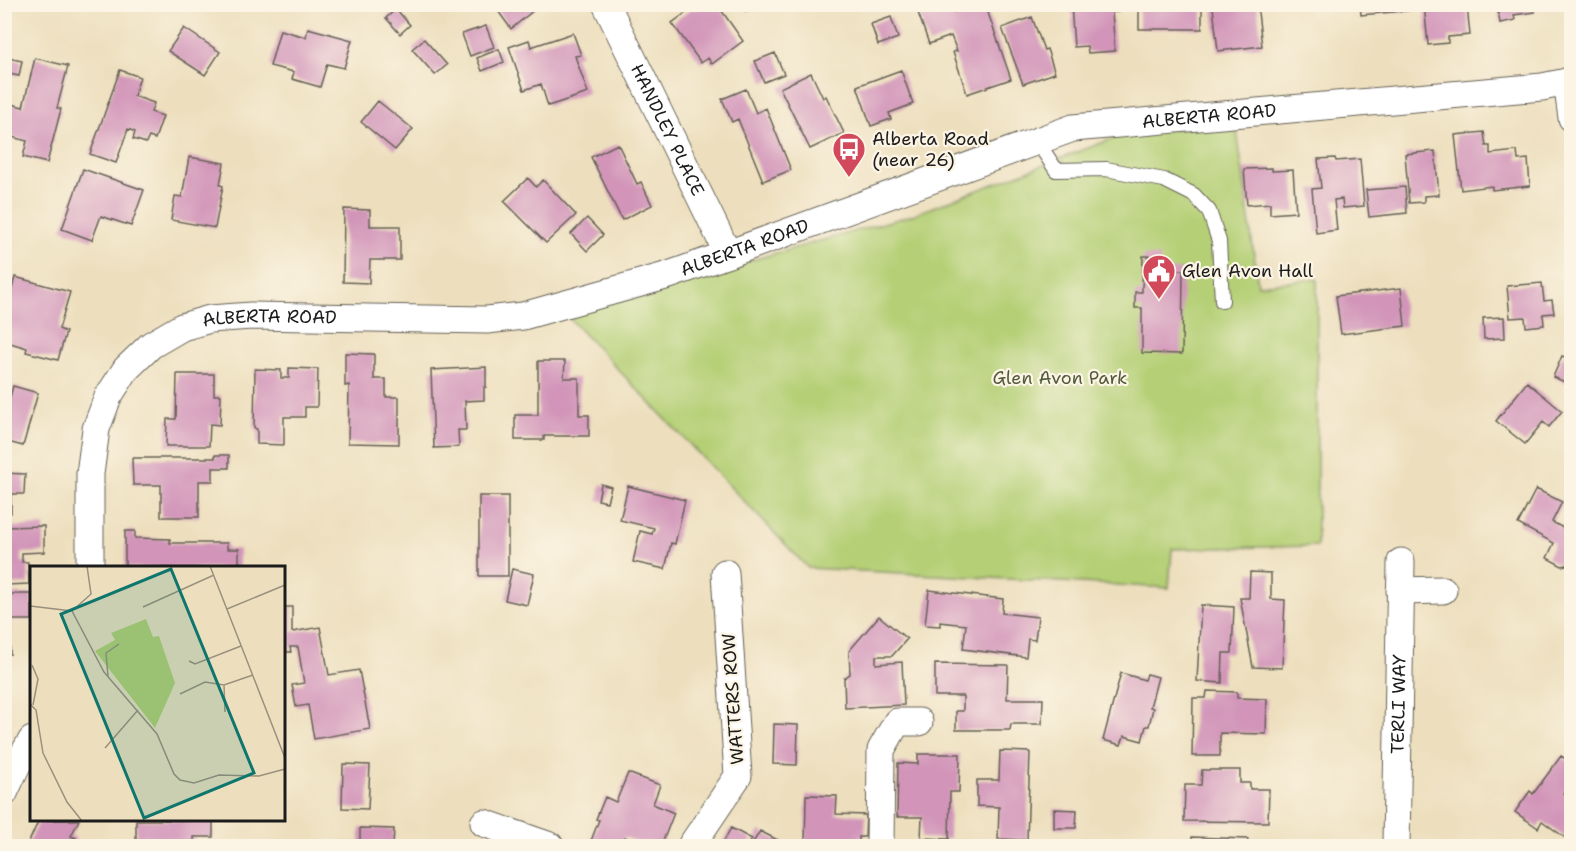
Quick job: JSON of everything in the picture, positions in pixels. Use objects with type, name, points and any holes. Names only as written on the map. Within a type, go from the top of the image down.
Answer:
[{"type":"street","name":"HANDLEY PLACE","points":[[606,4],[729,254]]},
{"type":"street","name":"ALBERTA ROAD","points":[[90,566],[90,474],[96,429],[108,397],[126,369],[151,345],[182,327],[210,319],[251,316],[488,320],[523,316],[669,274],[729,254],[1073,128],[1542,87],[1569,80]]},
{"type":"street","points":[[1569,80],[1572,118]]},
{"type":"street","name":"TERLI WAY","points":[[1396,846],[1401,562]]},
{"type":"street","name":"WATTERS ROW","points":[[691,846],[738,776],[725,573]]},
{"type":"street","points":[[1400,591],[1443,590]]},
{"type":"street","points":[[880,846],[881,750],[897,722],[919,722]]},
{"type":"street","points":[[4,793],[30,743]]},
{"type":"street","points":[[484,823],[550,846]]},
{"type":"lane","points":[[1037,141],[1056,170],[1106,169],[1164,180],[1194,195],[1209,211],[1219,241],[1222,301]]},
{"type":"green space","name":"Glen Avon Park","points":[[1236,123],[1258,285],[1317,279],[1317,546],[1172,549],[1169,588],[808,568],[564,313],[912,215],[1125,134]]},
{"type":"building","points":[[493,4],[532,4],[535,9],[511,29]]},
{"type":"building","points":[[703,4],[717,4],[743,41],[712,64],[708,58],[701,63],[672,23],[694,7],[695,10]]},
{"type":"building","points":[[744,4],[762,4],[763,5],[746,11]]},
{"type":"building","points":[[915,4],[935,4],[937,10],[952,5],[954,12],[975,4],[985,4],[1011,79],[967,94],[953,52],[957,51],[951,36],[929,44]]},
{"type":"building","points":[[1071,4],[1117,4],[1118,12],[1112,12],[1115,51],[1088,53],[1087,46],[1074,47]]},
{"type":"building","points":[[1139,4],[1202,4],[1202,29],[1139,29]]},
{"type":"building","points":[[1257,4],[1262,46],[1218,51],[1213,7]]},
{"type":"building","points":[[1360,4],[1412,4],[1413,10],[1361,15]]},
{"type":"building","points":[[1424,4],[1441,4],[1441,8],[1467,6],[1470,35],[1448,37],[1448,43],[1428,45]]},
{"type":"building","points":[[1497,4],[1534,4],[1535,12],[1514,15],[1515,20],[1500,23]]},
{"type":"building","points":[[396,9],[410,25],[400,34],[386,18]]},
{"type":"building","points":[[891,17],[898,38],[878,45],[871,24]]},
{"type":"building","points":[[1032,17],[1055,73],[1023,84],[1002,28]]},
{"type":"building","points":[[486,26],[494,47],[470,56],[462,34]]},
{"type":"building","points":[[184,28],[220,52],[205,75],[168,51]]},
{"type":"building","points":[[308,28],[352,40],[344,68],[327,64],[320,87],[292,79],[294,72],[270,66],[280,30],[306,37]]},
{"type":"building","points":[[573,33],[581,55],[575,56],[588,93],[548,106],[541,84],[524,90],[509,47],[529,40],[531,47]]},
{"type":"building","points":[[424,39],[447,65],[435,75],[412,49]]},
{"type":"building","points":[[499,49],[504,62],[482,71],[477,58]]},
{"type":"building","points":[[775,53],[784,74],[764,82],[755,61]]},
{"type":"building","points":[[4,57],[22,61],[19,76],[4,73]]},
{"type":"building","points":[[35,58],[68,66],[57,108],[61,109],[47,163],[23,157],[27,141],[4,135],[4,102],[23,107]]},
{"type":"building","points":[[120,70],[140,77],[134,96],[154,103],[151,112],[163,116],[155,139],[149,137],[146,143],[133,139],[135,132],[128,129],[116,163],[90,154]]},
{"type":"building","points":[[901,70],[913,104],[889,113],[891,119],[871,126],[857,86]]},
{"type":"building","points":[[811,73],[823,98],[826,96],[844,133],[810,149],[780,88]]},
{"type":"building","points":[[746,89],[756,113],[766,108],[791,170],[763,181],[738,119],[732,122],[722,99]]},
{"type":"building","points":[[378,101],[413,129],[395,150],[361,122]]},
{"type":"building","points":[[1484,132],[1486,146],[1490,146],[1490,154],[1517,151],[1518,160],[1528,159],[1530,186],[1492,190],[1492,186],[1461,190],[1455,135]]},
{"type":"building","points":[[618,144],[637,184],[641,182],[652,205],[622,220],[591,157]]},
{"type":"building","points":[[1435,151],[1439,195],[1424,196],[1424,202],[1409,203],[1405,154]]},
{"type":"building","points":[[189,157],[224,163],[220,185],[223,186],[215,228],[171,220],[175,196],[182,197]]},
{"type":"building","points":[[1335,158],[1336,161],[1360,159],[1364,206],[1343,208],[1342,199],[1334,200],[1337,230],[1316,233],[1312,189],[1321,188],[1318,159]]},
{"type":"building","points":[[1272,168],[1272,171],[1293,170],[1296,212],[1270,214],[1270,203],[1247,205],[1244,169]]},
{"type":"building","points":[[83,169],[144,190],[131,226],[101,216],[92,240],[62,229]]},
{"type":"building","points":[[528,178],[536,187],[543,180],[576,215],[546,243],[504,201]]},
{"type":"building","points":[[1405,187],[1407,213],[1369,217],[1366,190]]},
{"type":"building","points":[[344,209],[370,210],[370,226],[400,226],[400,260],[370,260],[369,283],[343,282]]},
{"type":"building","points":[[587,218],[603,235],[587,251],[571,234]]},
{"type":"building","name":"Glen Avon Hall","points":[[1143,256],[1160,256],[1160,269],[1183,270],[1182,354],[1142,353],[1142,308],[1135,308],[1135,292],[1142,292]]},
{"type":"building","points":[[15,277],[70,292],[59,329],[66,332],[58,360],[26,352],[27,348],[7,342],[9,336],[5,334],[5,296],[10,297]]},
{"type":"building","points":[[1542,283],[1544,301],[1552,300],[1554,313],[1543,314],[1544,325],[1526,327],[1525,317],[1510,318],[1507,286]]},
{"type":"building","points":[[1401,288],[1405,326],[1341,334],[1336,296]]},
{"type":"building","points":[[1504,317],[1505,338],[1484,339],[1483,318]]},
{"type":"building","points":[[345,353],[374,354],[374,379],[386,379],[386,397],[399,397],[399,444],[348,443],[349,385],[345,386]]},
{"type":"building","points":[[1562,356],[1572,359],[1572,385],[1553,377]]},
{"type":"building","points":[[538,361],[565,361],[564,378],[579,378],[579,415],[589,415],[589,436],[544,436],[544,440],[515,440],[515,415],[538,415]]},
{"type":"building","points":[[486,367],[484,400],[465,401],[466,430],[458,430],[459,447],[434,448],[431,370]]},
{"type":"building","points":[[289,368],[318,369],[317,407],[305,407],[305,417],[284,417],[284,445],[257,444],[257,429],[254,428],[255,369],[281,370],[281,378],[289,378]]},
{"type":"building","points":[[177,374],[214,374],[214,395],[221,395],[220,425],[210,424],[209,446],[166,446],[167,419],[176,419]]},
{"type":"building","points":[[1527,382],[1562,411],[1549,427],[1543,422],[1525,444],[1496,421]]},
{"type":"building","points":[[13,386],[38,393],[23,446],[4,441],[4,395],[10,397]]},
{"type":"building","points":[[215,455],[229,455],[229,468],[213,468],[213,481],[199,481],[199,517],[161,517],[161,485],[133,485],[132,458],[215,458]]},
{"type":"building","points":[[4,473],[25,474],[24,494],[11,494],[11,513],[4,513]]},
{"type":"building","points":[[601,484],[611,487],[607,502],[598,500]]},
{"type":"building","points":[[628,486],[685,500],[675,544],[671,543],[665,569],[633,562],[640,531],[652,534],[654,528],[620,520]]},
{"type":"building","points":[[1536,489],[1562,502],[1552,522],[1563,528],[1572,512],[1572,564],[1562,566],[1547,558],[1554,543],[1518,524]]},
{"type":"building","points":[[479,496],[508,496],[508,576],[479,576]]},
{"type":"building","points":[[44,526],[44,552],[22,553],[22,562],[28,562],[29,584],[5,585],[4,527]]},
{"type":"building","points":[[125,531],[135,531],[135,538],[170,539],[170,543],[227,543],[227,549],[239,549],[239,566],[125,566]]},
{"type":"building","points":[[512,569],[534,574],[527,605],[505,600]]},
{"type":"building","points":[[1250,572],[1271,573],[1271,599],[1285,600],[1282,668],[1253,667],[1240,598],[1249,598]]},
{"type":"building","points":[[929,590],[1003,599],[1002,613],[1038,617],[1035,640],[1028,639],[1026,657],[963,649],[966,625],[940,622],[940,626],[925,625]]},
{"type":"building","points":[[4,594],[30,594],[30,620],[11,620],[10,654],[4,653]]},
{"type":"building","points":[[1201,605],[1234,607],[1232,653],[1223,653],[1222,683],[1197,681]]},
{"type":"building","points":[[285,607],[292,607],[292,632],[320,627],[329,675],[359,670],[370,729],[314,739],[308,705],[296,707],[292,685],[304,683],[298,647],[290,647],[291,652],[285,652]]},
{"type":"building","points":[[879,616],[907,639],[892,656],[876,656],[876,664],[902,662],[904,705],[845,708],[844,678],[850,674],[849,651]]},
{"type":"building","points":[[935,664],[1008,665],[1007,699],[1043,699],[1042,724],[1011,724],[1010,730],[956,730],[956,711],[963,711],[963,696],[935,696]]},
{"type":"building","points":[[1121,673],[1145,680],[1147,674],[1158,677],[1150,707],[1153,708],[1149,726],[1146,726],[1142,741],[1124,736],[1121,745],[1103,740]]},
{"type":"building","points":[[1207,691],[1237,692],[1237,698],[1267,699],[1266,734],[1220,733],[1220,756],[1192,756],[1193,698],[1206,698]]},
{"type":"building","points":[[774,724],[798,725],[797,765],[773,764]]},
{"type":"building","points":[[1000,751],[1030,752],[1027,840],[998,839],[999,807],[977,806],[977,780],[999,780]]},
{"type":"building","points":[[918,754],[960,754],[959,792],[950,792],[949,839],[921,838],[922,817],[897,817],[898,763],[918,764]]},
{"type":"building","points":[[1561,756],[1572,763],[1572,781],[1563,793],[1572,799],[1572,834],[1567,839],[1542,821],[1538,828],[1515,812],[1530,791],[1533,794]]},
{"type":"building","points":[[343,764],[370,765],[368,809],[342,808]]},
{"type":"building","points":[[1202,770],[1240,770],[1240,783],[1250,783],[1250,789],[1269,789],[1268,822],[1184,821],[1185,785],[1201,785]]},
{"type":"building","points":[[628,773],[660,785],[653,804],[674,813],[661,846],[649,846],[624,837],[621,846],[589,846],[605,797],[616,802]]},
{"type":"building","points":[[806,795],[837,796],[836,814],[866,815],[865,837],[859,837],[859,846],[805,846]]},
{"type":"building","points":[[1054,809],[1077,810],[1076,828],[1054,828]]},
{"type":"building","points":[[39,821],[78,821],[71,836],[76,838],[72,846],[27,846]]},
{"type":"building","points":[[136,821],[213,821],[213,837],[194,837],[194,846],[149,846],[149,842],[136,842]]},
{"type":"building","points":[[360,828],[394,829],[393,846],[343,846],[343,842],[360,843]]},
{"type":"building","points":[[731,828],[752,839],[748,846],[721,846]]},
{"type":"building","points":[[760,831],[789,846],[751,846]]},
{"type":"building","points":[[1192,837],[1248,839],[1247,846],[1192,846]]},
{"type":"building","points":[[443,843],[473,843],[473,846],[443,846]]},
{"type":"place","name":"Alberta Road (near 26)","points":[[849,178]]},
{"type":"place","name":"Glen Avon Hall","points":[[1159,300]]}]
